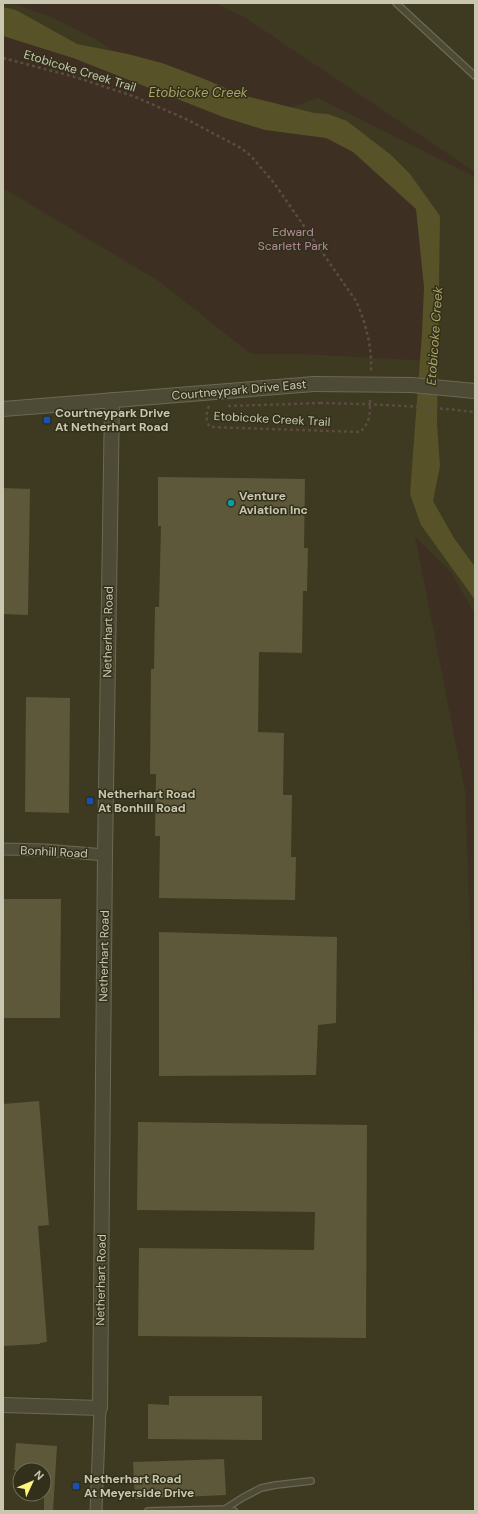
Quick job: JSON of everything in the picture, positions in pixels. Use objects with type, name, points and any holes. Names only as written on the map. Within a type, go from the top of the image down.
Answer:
[{"type":"street","name":"Courtneypark Drive East","points":[[3,409],[314,384],[412,385],[475,391]]},
{"type":"street","name":"Netherhart Road","points":[[96,1511],[100,1408],[105,855],[112,400]]},
{"type":"street","name":"Bonhill Road","points":[[3,849],[45,850],[105,855]]},
{"type":"street","points":[[3,1405],[100,1408]]},
{"type":"lane","points":[[396,3],[475,76]]},
{"type":"lane","points":[[226,1509],[242,1498],[261,1488],[311,1481]]},
{"type":"lane","points":[[148,1511],[226,1509],[234,1511]]},
{"type":"path","name":"Etobicoke Creek Trail","points":[[3,58],[76,77],[133,96],[212,133],[241,148],[251,156],[274,183],[356,301],[369,340],[371,367]]},
{"type":"path","name":"Etobicoke Creek Trail","points":[[224,406],[320,403],[386,404],[436,407],[475,412]]},
{"type":"path","name":"Etobicoke Creek Trail","points":[[216,406],[208,406],[206,416],[207,423],[210,427],[360,432],[367,426],[370,415]]},
{"type":"green space","points":[[12,3],[215,3],[244,17],[475,172],[475,177],[318,98],[278,112],[122,57],[95,39],[49,16]]},
{"type":"green space","name":"Edward Scarlett Park","points":[[3,26],[330,127],[423,205],[431,361],[304,354],[251,354],[160,282],[3,188]]},
{"type":"green space","points":[[415,536],[450,571],[475,614],[475,1056],[465,791]]},
{"type":"water","name":"Etobicoke Creek","points":[[3,7],[16,10],[77,44],[128,54],[162,63],[242,95],[314,113],[328,114],[347,121],[391,155],[410,174],[440,216],[437,424],[440,466],[433,501],[454,538],[475,567],[475,600],[421,525],[410,494],[424,287],[416,209],[353,152],[326,138],[265,130],[223,117],[73,58],[3,36]]},
{"type":"building","points":[[158,477],[305,479],[304,548],[308,548],[307,591],[303,591],[302,653],[259,652],[258,732],[284,733],[283,795],[292,795],[291,857],[296,857],[295,900],[159,898],[160,836],[155,836],[156,774],[150,774],[151,669],[154,669],[155,607],[159,607],[161,526],[158,526]]},
{"type":"building","points":[[3,488],[30,489],[28,615],[3,614]]},
{"type":"building","points":[[26,697],[70,698],[69,813],[25,812]]},
{"type":"building","points":[[3,899],[61,899],[60,1018],[3,1018]]},
{"type":"building","points":[[159,932],[337,937],[336,1023],[318,1025],[316,1075],[159,1076]]},
{"type":"building","points":[[39,1101],[49,1225],[38,1226],[47,1342],[40,1344],[3,1346],[3,1104]]},
{"type":"building","points":[[138,1122],[367,1125],[366,1338],[138,1336],[139,1248],[314,1250],[315,1212],[137,1210]]},
{"type":"building","points":[[169,1396],[262,1396],[262,1440],[148,1439],[148,1404],[169,1405]]},
{"type":"building","points":[[16,1443],[57,1446],[53,1511],[44,1511],[44,1502],[52,1502],[52,1462],[15,1462]]},
{"type":"building","points":[[224,1459],[226,1495],[135,1499],[133,1462]]},
{"type":"place","name":"Courtneypark Drive At Netherhart Road","points":[[47,420]]},
{"type":"place","name":"Venture Aviation Inc","points":[[231,503]]},
{"type":"place","name":"Netherhart Road At Bonhill Road","points":[[90,801]]},
{"type":"place","name":"Netherhart Road At Meyerside Drive","points":[[76,1486]]}]
